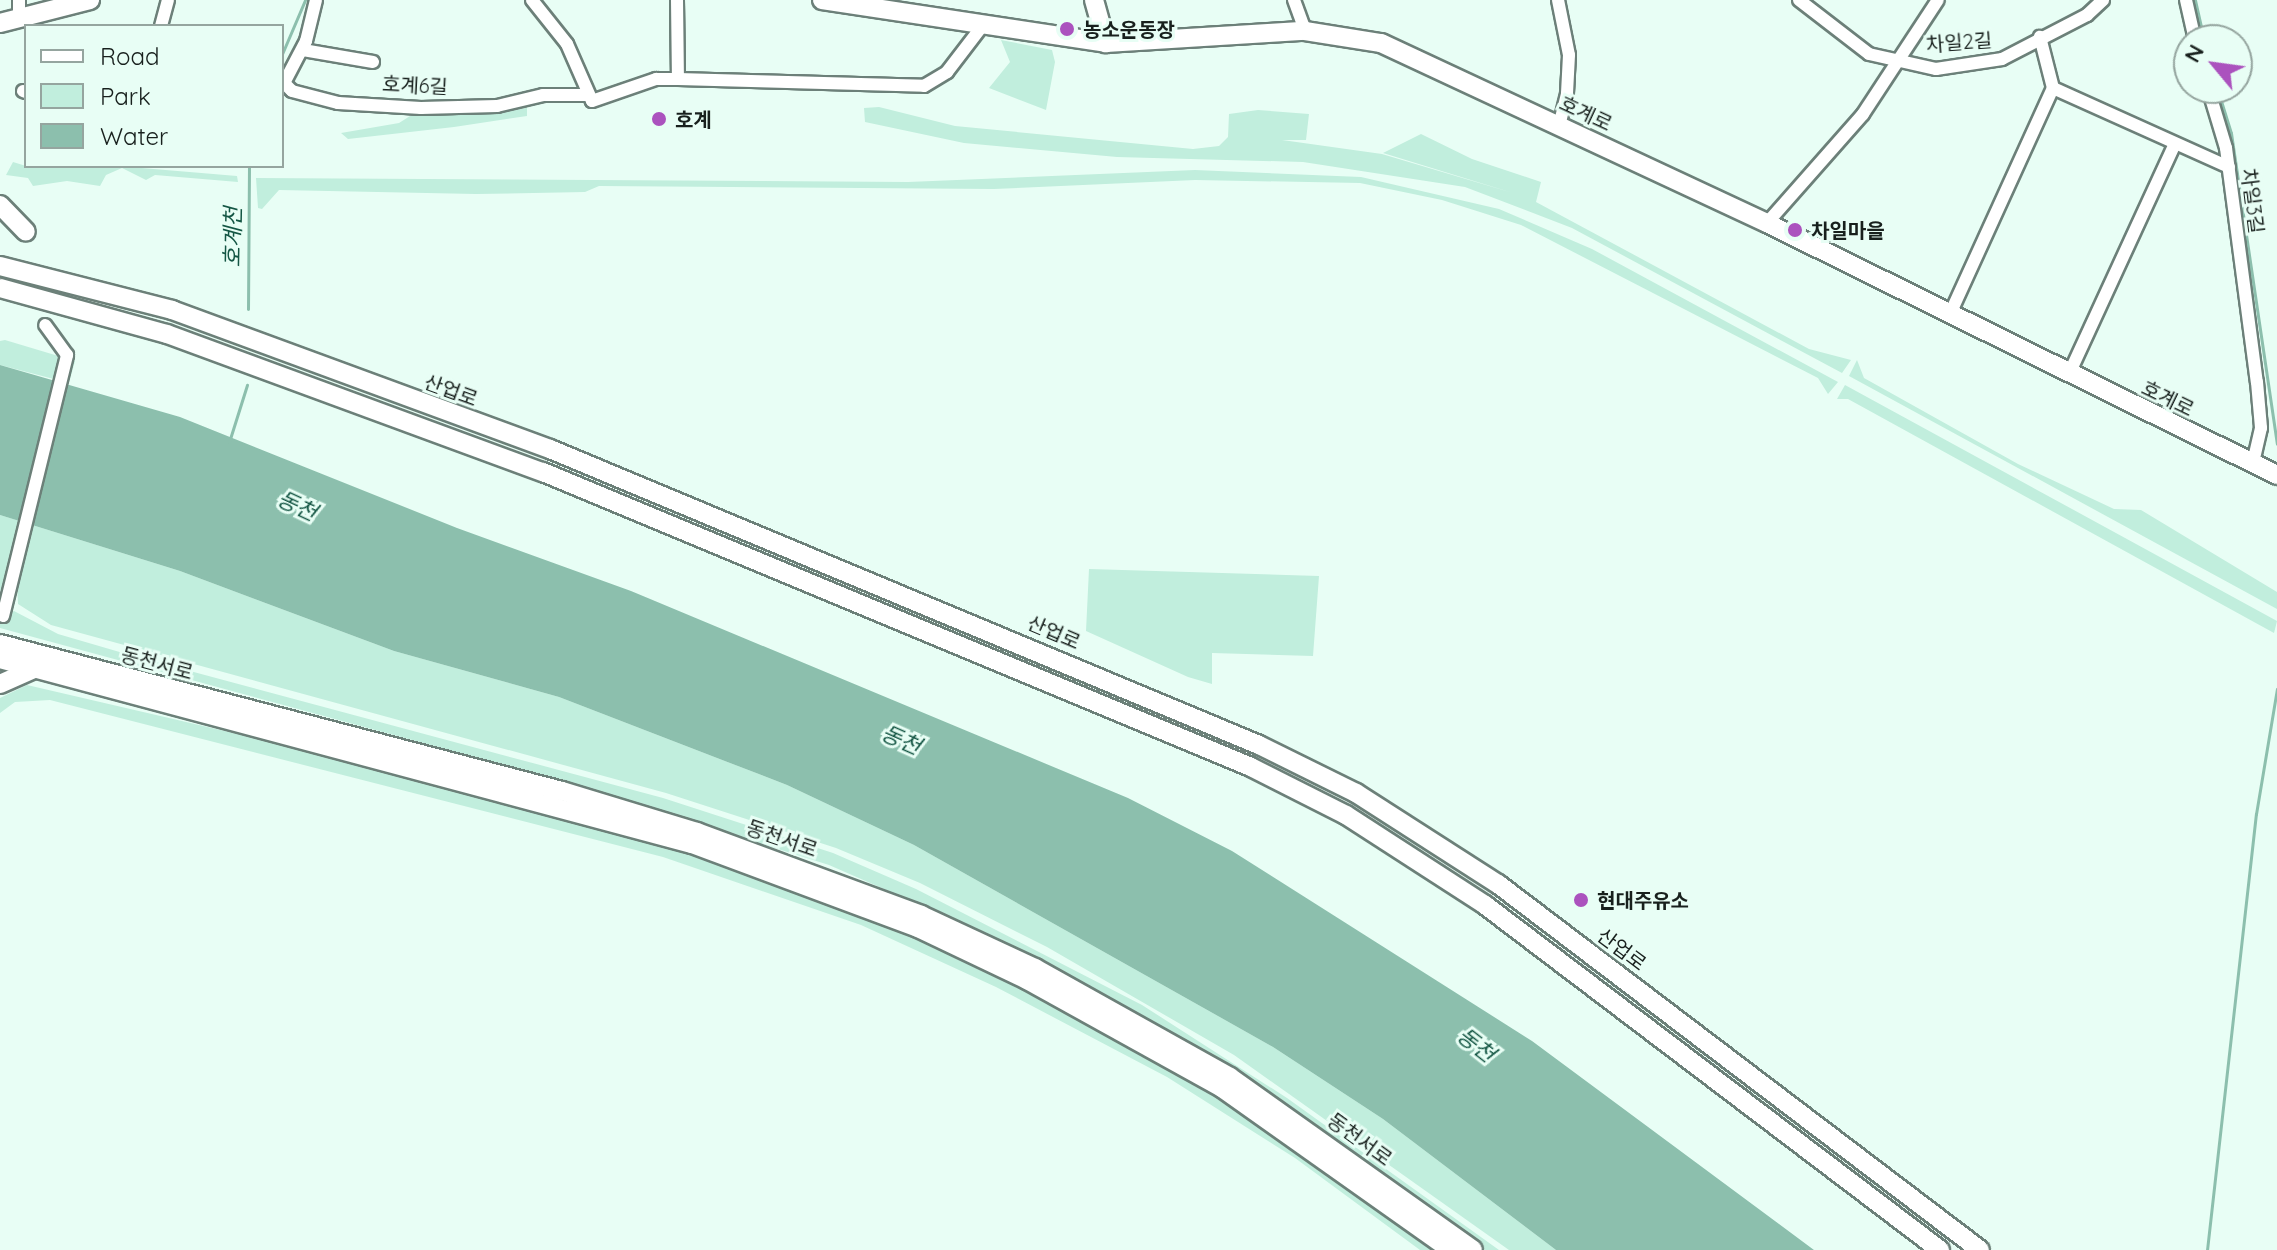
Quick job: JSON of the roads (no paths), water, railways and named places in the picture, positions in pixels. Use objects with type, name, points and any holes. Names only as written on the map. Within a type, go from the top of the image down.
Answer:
[{"type":"main road","points":[[0,23],[19,9],[90,0]]},
{"type":"main road","name":"호계로","points":[[822,0],[1106,43],[1305,31],[1381,43],[1767,223],[2277,475]]},
{"type":"main road","points":[[1094,0],[1106,43]]},
{"type":"main road","points":[[0,205],[27,238]]},
{"type":"main road","points":[[0,251],[31,273]]},
{"type":"main road","name":"산업로","points":[[0,266],[172,310],[550,449],[1162,701],[1301,765],[1356,793],[1498,884],[1980,1250]]},
{"type":"main road","points":[[5,291],[167,334],[543,472],[1251,767],[1346,815],[1485,905],[1940,1250]]},
{"type":"main road","name":"동천서로","points":[[1,647],[35,669],[662,835],[918,928],[1027,980],[1222,1088],[1451,1250]]},
{"type":"main road","name":"동천서로","points":[[1,647],[562,791],[697,832],[908,910],[1035,968],[1230,1077],[1473,1250]]},
{"type":"main road","points":[[0,684],[35,669]]},
{"type":"street","points":[[162,24],[168,0]]},
{"type":"street","name":"호계6길","points":[[316,0],[303,50],[285,88],[338,103],[471,107],[513,105],[543,95],[586,95],[598,102],[656,79],[932,84],[983,25]]},
{"type":"street","points":[[532,0],[567,44],[586,95]]},
{"type":"street","points":[[677,0],[678,79]]},
{"type":"street","points":[[1294,0],[1305,31]]},
{"type":"street","points":[[1558,0],[1569,55],[1567,94],[1559,125]]},
{"type":"street","name":"차일2길","points":[[1800,0],[1848,43],[1897,63],[1936,69],[1991,62],[2087,15],[2103,0]]},
{"type":"street","name":"차일2길","points":[[1767,223],[1850,130],[1938,0]]},
{"type":"street","points":[[2186,0],[2191,24]]},
{"type":"street","points":[[1950,314],[2053,88],[2040,37]]},
{"type":"street","name":"호계6길","points":[[303,50],[373,62]]},
{"type":"street","points":[[2053,88],[2229,167]]},
{"type":"street","name":"차일3길","points":[[2212,104],[2229,167],[2261,428],[2253,464]]},
{"type":"street","points":[[2069,374],[2175,144]]},
{"type":"street","points":[[3,616],[67,355],[45,325]]},
{"type":"water","name":"동천","points":[[0,365],[180,417],[457,528],[631,591],[1128,798],[1232,851],[1532,1041],[1814,1250],[1556,1250],[1383,1119],[1273,1047],[914,845],[787,785],[559,697],[394,651],[180,571],[0,515]]},
{"type":"waterway","name":"호계천","points":[[284,49],[305,0]]},
{"type":"waterway","points":[[2195,0],[2200,24]]},
{"type":"waterway","points":[[2222,104],[2231,133],[2277,444]]},
{"type":"waterway","name":"호계천","points":[[248,309],[249,168]]},
{"type":"waterway","points":[[229,442],[247,385]]},
{"type":"waterway","points":[[2207,1250],[2256,814],[2277,689]]},
{"type":"place","name":"농소운동장","points":[[1067,29]]},
{"type":"place","name":"호계","points":[[659,119]]},
{"type":"place","name":"차일마을","points":[[1795,230]]},
{"type":"place","name":"현대주유소","points":[[1581,900]]}]
